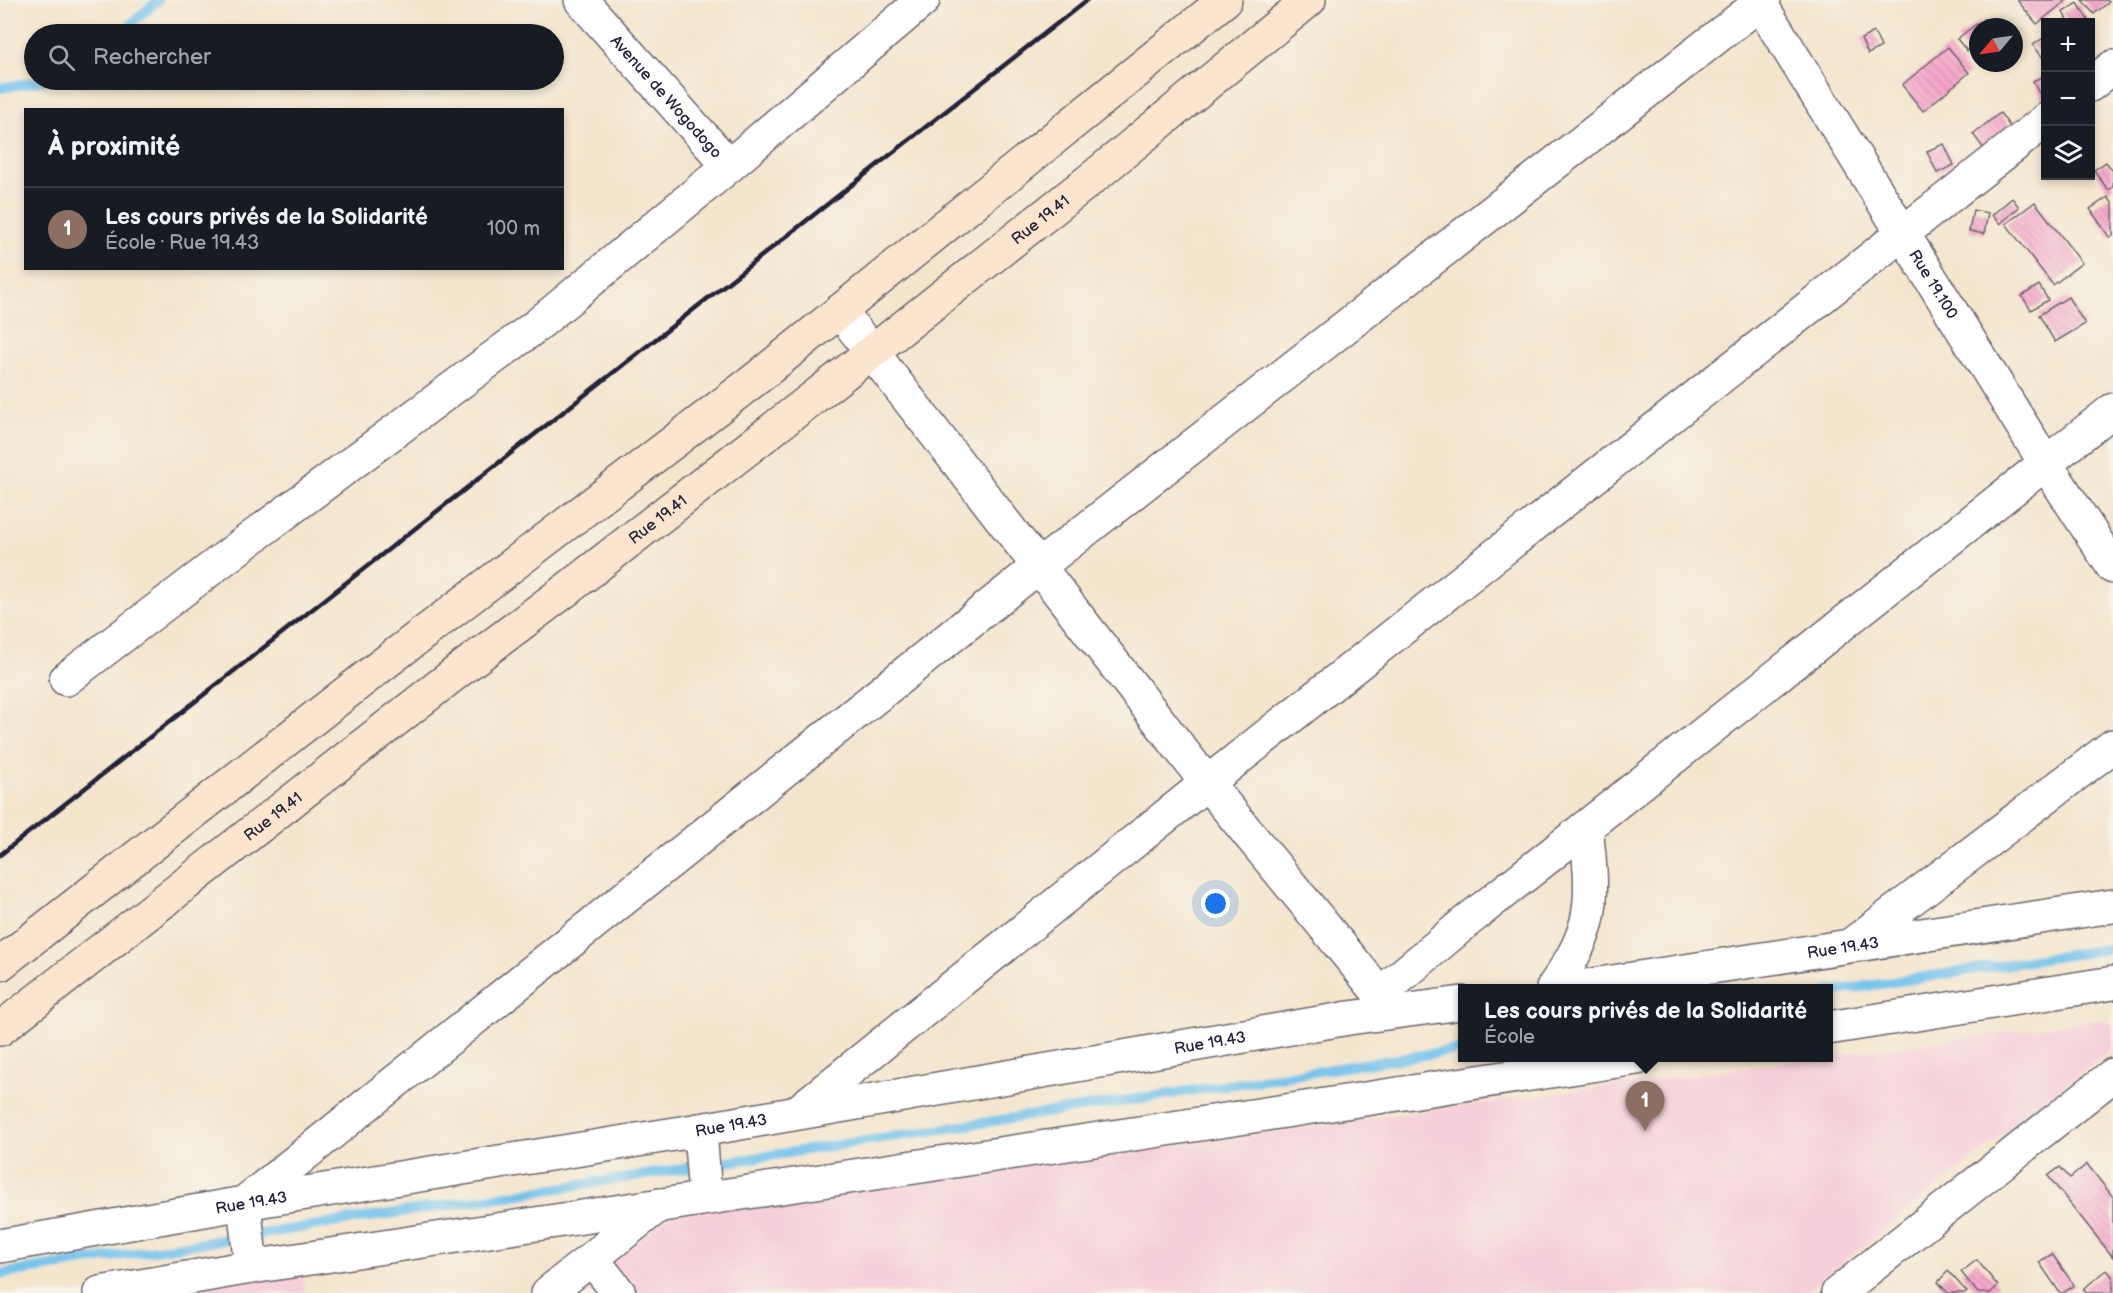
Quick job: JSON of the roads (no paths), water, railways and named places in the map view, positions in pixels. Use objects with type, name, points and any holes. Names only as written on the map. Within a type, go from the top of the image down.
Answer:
[{"type":"main road","points":[[0,964],[378,668],[757,378],[1225,0]]},
{"type":"main road","name":"Rue 19.41","points":[[0,1029],[872,352],[1096,175],[1309,0]]},
{"type":"street","name":"Avenue de Wogodogo","points":[[581,0],[729,166]]},
{"type":"street","points":[[251,1267],[244,1203],[1038,567],[1761,1]]},
{"type":"street","name":"Rue 19.100","points":[[1761,1],[2046,464],[2113,567]]},
{"type":"street","points":[[66,679],[536,326],[729,166],[910,4]]},
{"type":"street","points":[[2095,82],[2113,67]]},
{"type":"street","points":[[796,1113],[1207,783],[2041,124]]},
{"type":"street","points":[[840,310],[1207,783],[1387,1003],[1586,827],[2113,410]]},
{"type":"street","points":[[1849,947],[2113,746]]},
{"type":"street","points":[[1556,984],[1575,953],[1587,920],[1590,883],[1586,827]]},
{"type":"street","name":"Rue 19.43","points":[[1599,984],[2113,906]]},
{"type":"street","points":[[1833,1027],[2113,983]]},
{"type":"street","name":"Rue 19.43","points":[[0,1246],[244,1203],[700,1130],[1387,1003],[1458,1003]]},
{"type":"street","points":[[100,1293],[251,1267],[1547,1064],[1577,1062]]},
{"type":"street","points":[[1838,1293],[2113,1075]]},
{"type":"street","points":[[700,1130],[705,1197]]},
{"type":"street","points":[[549,1293],[660,1204]]},
{"type":"street","points":[[592,1259],[619,1293]]},
{"type":"waterway","points":[[131,24],[158,0]]},
{"type":"waterway","points":[[0,88],[24,84]]},
{"type":"waterway","points":[[1833,991],[2113,948]]},
{"type":"waterway","points":[[0,1274],[1458,1050]]},
{"type":"railway","points":[[0,855],[1087,0]]},
{"type":"place","name":"Les cours privés de la Solidarité","points":[[1645,1131]]}]
